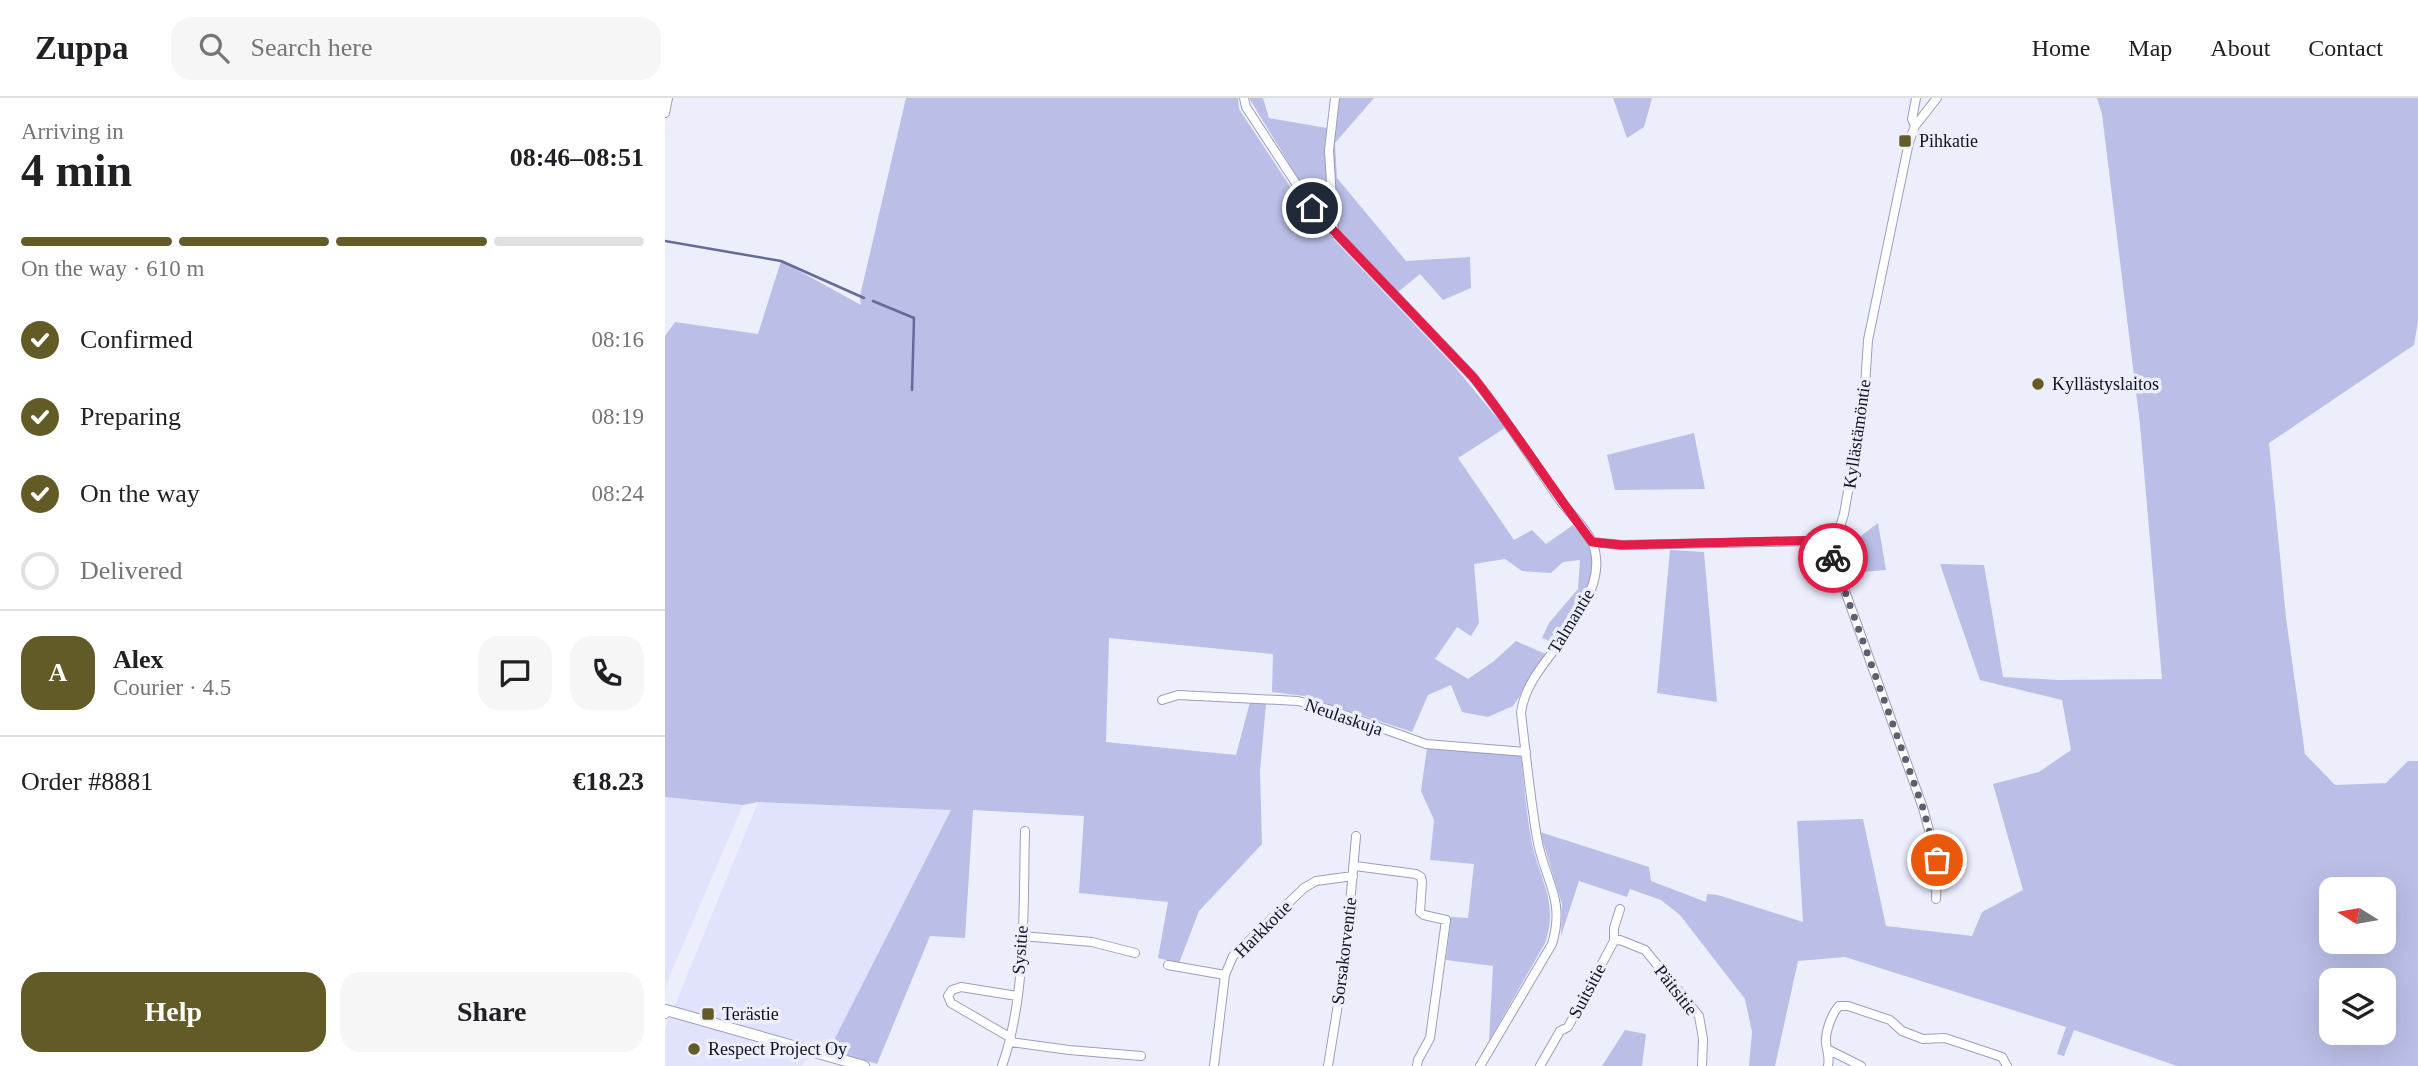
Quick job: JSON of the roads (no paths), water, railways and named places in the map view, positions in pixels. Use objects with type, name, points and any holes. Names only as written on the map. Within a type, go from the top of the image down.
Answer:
[{"type":"street","points":[[665,113],[668,98]]},
{"type":"street","points":[[1244,98],[1246,107],[1312,208],[1473,377],[1592,542],[1622,545],[1825,540],[1923,808],[1937,860],[1936,899]]},
{"type":"street","points":[[1334,233],[1328,150],[1335,98]]},
{"type":"street","points":[[1915,126],[1912,119],[1916,98]]},
{"type":"street","name":"Kyllästämöntie","points":[[1825,540],[1835,535],[1845,514],[1864,401],[1868,340],[1909,142],[1915,126],[1937,98]]},
{"type":"street","name":"Talmantie","points":[[1480,1066],[1552,944],[1557,929],[1552,884],[1537,843],[1521,713],[1522,703],[1532,680],[1570,629],[1591,592],[1596,568],[1592,542]]},
{"type":"street","name":"Neulaskuja","points":[[1162,699],[1178,695],[1298,701],[1426,744],[1526,752]]},
{"type":"street","name":"Sysitie","points":[[1002,1066],[1011,1040],[1017,996],[1025,831]]},
{"type":"street","name":"Sorsakorventie","points":[[1328,1066],[1331,1035],[1340,1002],[1356,836]]},
{"type":"street","points":[[1355,866],[1416,874],[1422,882],[1420,912],[1447,920],[1430,1038],[1417,1066]]},
{"type":"street","name":"Harkkotie","points":[[1215,1066],[1225,975],[1233,957],[1304,888],[1316,881],[1353,876]]},
{"type":"street","name":"Suitsitie","points":[[1540,1066],[1560,1031],[1568,1027],[1583,1001],[1613,941],[1620,909]]},
{"type":"street","points":[[1021,936],[1091,942],[1135,953]]},
{"type":"street","name":"Päitsitie","points":[[1613,941],[1621,940],[1645,950],[1699,1016],[1703,1039],[1702,1066]]},
{"type":"street","points":[[1168,965],[1225,975]]},
{"type":"street","points":[[1017,996],[961,988],[952,990],[948,996],[951,1003],[1011,1040],[1069,1050],[1141,1056]]},
{"type":"street","points":[[1828,1066],[1829,1050],[1826,1044],[1833,1012],[1839,1006],[1848,1006],[1890,1020],[1902,1031],[1923,1039],[1945,1038],[2002,1058],[2006,1064]]},
{"type":"street","points":[[665,1011],[864,1066]]},
{"type":"street","points":[[1829,1050],[1861,1066]]},
{"type":"waterway","points":[[665,241],[781,261],[864,298]]},
{"type":"waterway","points":[[873,301],[914,318],[912,390]]},
{"type":"place","name":"Pihkatie","points":[[1905,141]]},
{"type":"place","name":"Kyllästyslaitos","points":[[2038,384]]},
{"type":"place","name":"Terästie","points":[[708,1014]]},
{"type":"place","name":"Respect Project Oy","points":[[694,1049]]}]
